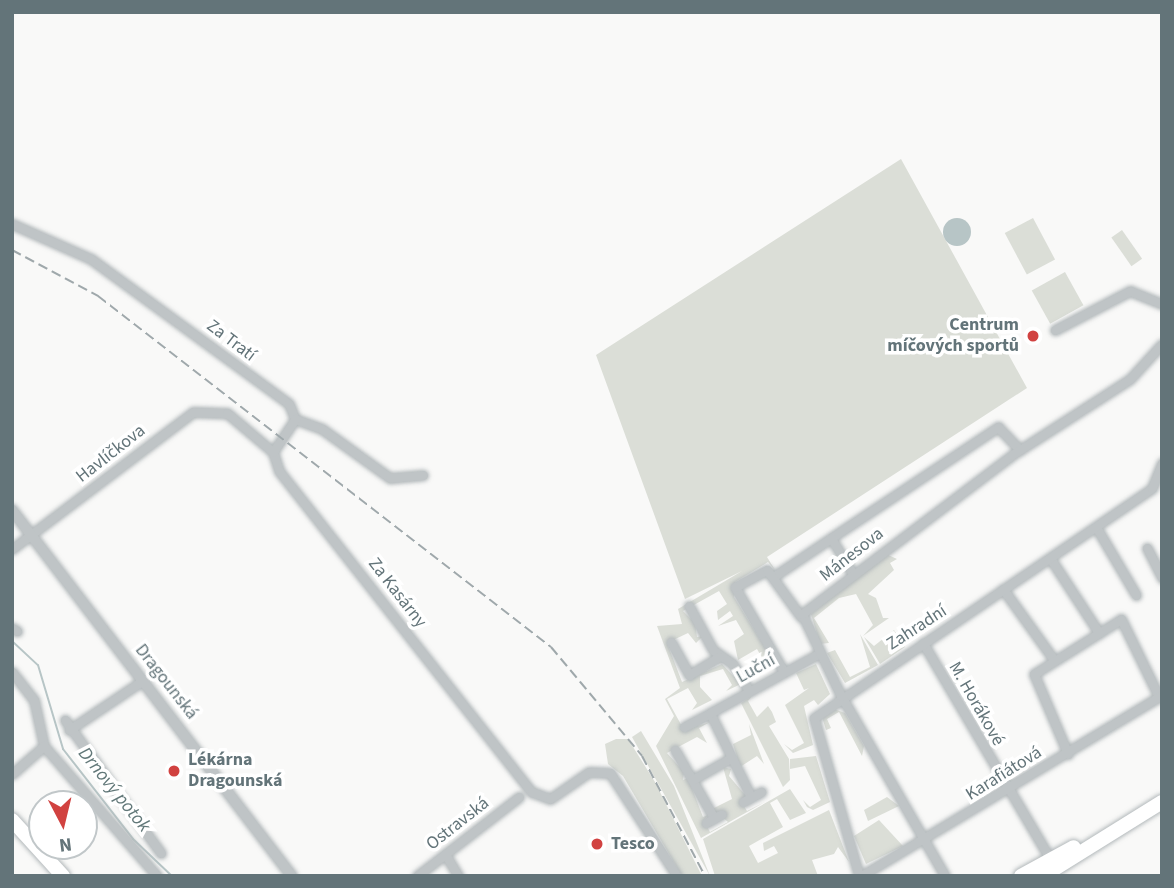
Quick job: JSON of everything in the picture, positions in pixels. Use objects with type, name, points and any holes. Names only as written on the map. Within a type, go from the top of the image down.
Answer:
[{"type":"main road","points":[[1021,876],[1101,837],[1162,802]]},
{"type":"main road","points":[[12,820],[63,876]]},
{"type":"main road","points":[[1043,876],[1101,837]]},
{"type":"street","name":"Za Tratí","points":[[12,224],[91,259],[289,404],[295,419],[322,429],[383,475],[407,480],[423,475]]},
{"type":"street","points":[[1055,330],[1130,291],[1162,304]]},
{"type":"street","name":"Mánesova","points":[[801,617],[853,574],[1020,450],[1130,379],[1162,344]]},
{"type":"street","name":"Havlíčkova","points":[[12,548],[188,414],[212,408],[236,418]]},
{"type":"street","name":"Za Kasárny","points":[[236,418],[273,452],[279,471],[532,792],[550,799],[589,772],[610,773],[677,876]]},
{"type":"street","points":[[273,452],[295,419]]},
{"type":"street","points":[[773,577],[998,427],[1007,429],[1020,450]]},
{"type":"street","name":"Zahradní","points":[[860,876],[813,721],[841,696],[1154,486],[1162,463]]},
{"type":"street","name":"Dragounská","points":[[12,510],[29,537],[142,681],[287,874]]},
{"type":"street","points":[[1096,527],[1136,595]]},
{"type":"street","points":[[831,538],[853,574]]},
{"type":"street","points":[[1147,548],[1162,579]]},
{"type":"street","points":[[1050,558],[1099,633]]},
{"type":"street","points":[[784,672],[735,590],[762,569],[773,577],[801,617],[841,696],[945,876]]},
{"type":"street","points":[[1003,589],[1054,660]]},
{"type":"street","points":[[689,606],[719,657],[733,664],[749,691]]},
{"type":"street","points":[[1068,754],[1034,677],[1054,660],[1099,633],[1120,616],[1160,696]]},
{"type":"street","points":[[671,642],[689,676],[719,657]]},
{"type":"street","name":"M. Horákové","points":[[923,643],[1045,852]]},
{"type":"street","name":"Luční","points":[[684,727],[818,654]]},
{"type":"street","points":[[12,672],[34,700],[44,746],[157,876]]},
{"type":"street","points":[[69,730],[142,681]]},
{"type":"street","name":"Karafiátová","points":[[860,876],[926,841],[1160,696]]},
{"type":"street","points":[[710,713],[747,799],[761,792]]},
{"type":"street","points":[[65,720],[69,730],[161,853]]},
{"type":"street","points":[[12,774],[44,746]]},
{"type":"street","points":[[675,750],[714,818]]},
{"type":"street","points":[[692,780],[730,758]]},
{"type":"street","name":"Ostravská","points":[[417,876],[519,797]]},
{"type":"street","points":[[445,854],[458,876]]},
{"type":"shaded area","points":[[901,159],[1027,388],[767,557],[775,570],[768,562],[735,582],[734,597],[775,664],[760,672],[766,665],[757,649],[738,660],[734,641],[744,634],[736,620],[718,626],[733,616],[730,611],[718,620],[717,611],[727,604],[719,591],[683,611],[695,623],[697,637],[703,636],[696,643],[688,633],[667,643],[682,682],[722,664],[741,684],[726,691],[732,685],[723,669],[700,676],[700,687],[712,700],[692,710],[697,703],[688,688],[667,699],[684,730],[710,722],[699,728],[707,743],[697,737],[667,753],[684,772],[683,780],[688,778],[703,817],[708,815],[704,820],[710,832],[728,822],[712,809],[732,799],[723,767],[731,769],[729,776],[746,796],[741,801],[747,811],[765,802],[701,838],[656,746],[674,716],[665,699],[680,688],[657,626],[682,624],[678,609],[742,571],[685,599],[596,355]]},
{"type":"shaded area","points":[[957,218],[967,222],[971,232],[967,242],[957,246],[947,242],[943,232],[947,222]]},
{"type":"shaded area","points":[[1033,218],[1055,259],[1027,275],[1005,233]]},
{"type":"shaded area","points":[[1122,230],[1142,259],[1131,266],[1111,237]]},
{"type":"shaded area","points":[[1065,272],[1083,305],[1050,324],[1032,290]]},
{"type":"shaded area","points":[[886,554],[897,559],[890,563],[894,570],[868,594],[876,598],[883,618],[889,618],[863,636],[873,625],[856,594],[839,598],[814,618],[829,643],[820,644],[811,614]]},
{"type":"shaded area","points":[[894,630],[905,647],[880,664],[864,637],[874,646]]},
{"type":"shaded area","points":[[860,634],[878,665],[845,683],[827,653],[835,650],[850,677],[870,667]]},
{"type":"shaded area","points":[[816,664],[830,694],[818,705],[814,700],[804,706],[813,745],[793,753],[784,744],[792,750],[804,743],[785,705],[809,688],[804,690],[796,673]]},
{"type":"shaded area","points":[[752,696],[748,701],[757,717],[768,706],[772,712],[776,722],[769,726],[789,759],[790,780],[783,787],[741,703]]},
{"type":"shaded area","points":[[834,709],[845,713],[864,746],[862,756],[839,712],[827,719],[831,728],[826,730],[822,717]]},
{"type":"shaded area","points":[[749,724],[764,764],[757,756],[740,767],[733,744],[751,735]]},
{"type":"shaded area","points":[[641,731],[674,786],[710,876],[632,737]]},
{"type":"shaded area","points":[[616,739],[628,739],[655,782],[702,876],[682,876],[623,776],[608,764],[605,744]]},
{"type":"shaded area","points":[[816,756],[830,802],[813,810],[807,807],[803,800],[810,807],[821,800],[805,766],[790,769],[790,759]]},
{"type":"shaded area","points":[[790,789],[806,813],[790,820],[777,799],[770,803],[783,827],[749,846],[758,863],[778,853],[774,846],[764,851],[763,843],[829,810],[849,862],[838,847],[834,854],[812,860],[818,876],[715,876],[703,839]]},
{"type":"shaded area","points":[[887,797],[899,806],[868,821],[864,810]]},
{"type":"shaded area","points":[[879,820],[903,846],[866,864],[854,836]]},
{"type":"waterway","name":"Drnový potok","points":[[12,641],[38,665],[63,749],[133,839],[172,876]]},
{"type":"railway","points":[[12,250],[98,296],[551,647],[642,756],[705,876]]},
{"type":"place","name":"Centrum míčových sportů","points":[[1033,336]]},
{"type":"place","name":"Lékárna Dragounská","points":[[174,771]]},
{"type":"place","name":"Tesco","points":[[597,844]]}]
